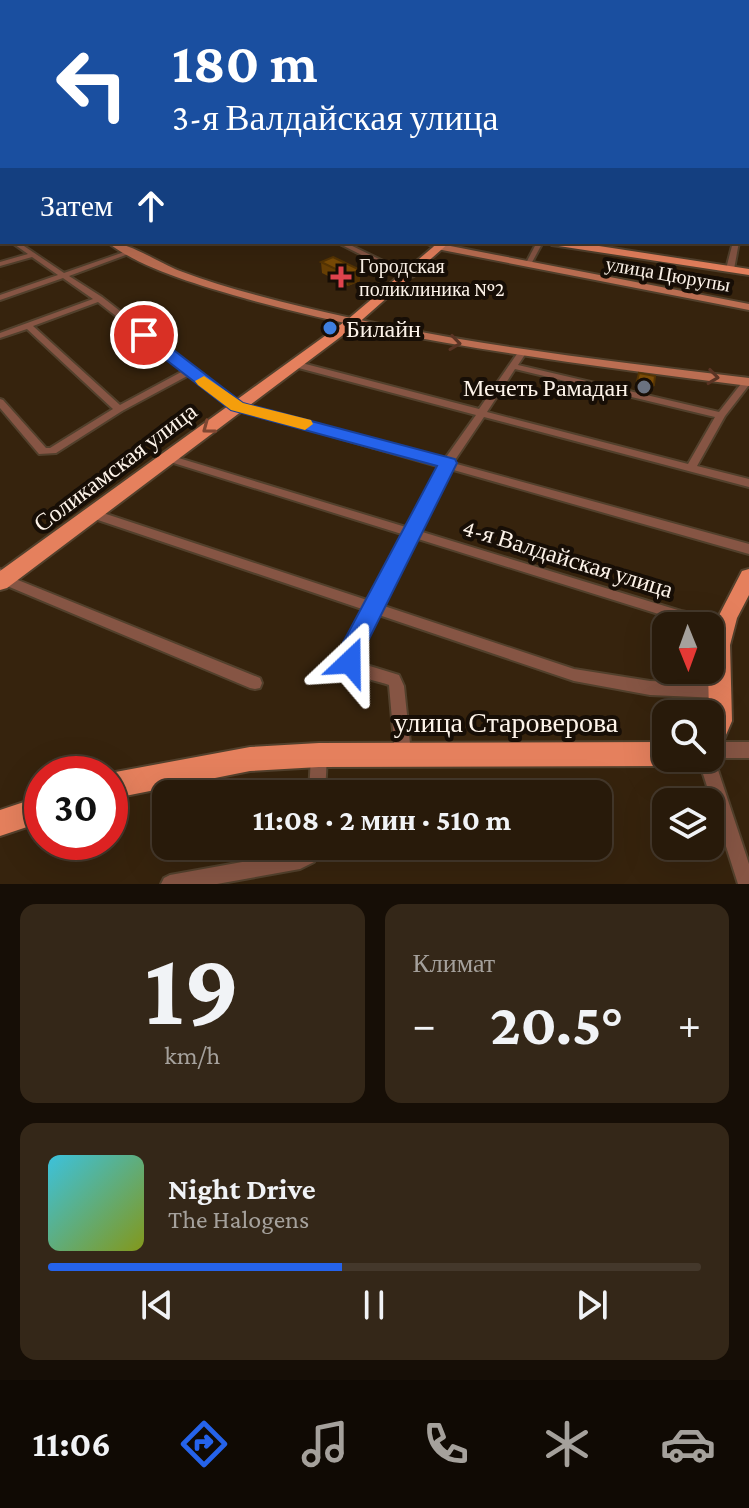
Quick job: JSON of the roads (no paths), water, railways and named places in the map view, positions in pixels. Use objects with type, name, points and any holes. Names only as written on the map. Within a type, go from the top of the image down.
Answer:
[{"type":"main road","name":"Соликамская улица","points":[[1,578],[93,514],[351,323],[410,276],[437,244]]},
{"type":"main road","points":[[565,244],[749,272]]},
{"type":"main road","points":[[722,700],[719,647],[728,612],[749,577]]},
{"type":"main road","name":"улица Староверова","points":[[128,783],[250,759],[319,755],[652,754]]},
{"type":"main road","points":[[0,823],[24,815]]},
{"type":"street","points":[[17,244],[61,277],[99,299],[237,406],[749,549]]},
{"type":"street","points":[[115,244],[129,252],[248,296],[351,323],[522,353],[748,382]]},
{"type":"street","points":[[343,244],[410,276]]},
{"type":"street","name":"улица Цюрупы","points":[[437,244],[528,265],[749,307]]},
{"type":"street","points":[[528,265],[539,244]]},
{"type":"street","points":[[730,269],[736,244]]},
{"type":"street","points":[[0,298],[129,252]]},
{"type":"street","points":[[0,264],[32,255]]},
{"type":"street","points":[[0,336],[99,299]]},
{"type":"street","points":[[27,325],[119,409]]},
{"type":"street","points":[[404,754],[394,680],[356,668],[350,662],[350,652],[375,610],[409,532],[448,463],[522,353]]},
{"type":"street","points":[[294,364],[749,483]]},
{"type":"street","points":[[513,366],[721,415]]},
{"type":"street","points":[[0,402],[43,452],[59,449],[119,409],[190,371]]},
{"type":"street","points":[[692,466],[721,415],[748,382]]},
{"type":"street","name":"4-я Валдайская улица","points":[[168,458],[668,612]]},
{"type":"street","points":[[93,514],[590,679],[650,688],[721,691]]},
{"type":"street","points":[[1,578],[255,683]]},
{"type":"street","points":[[724,750],[749,750]]},
{"type":"street","points":[[318,780],[319,755]]},
{"type":"street","points":[[711,772],[747,884]]},
{"type":"street","points":[[170,884],[300,860]]},
{"type":"place","name":"Городская поликлиника №2","points":[[341,277]]},
{"type":"place","name":"Билайн","points":[[330,328]]},
{"type":"place","name":"Мечеть Рамадан","points":[[644,387]]}]
